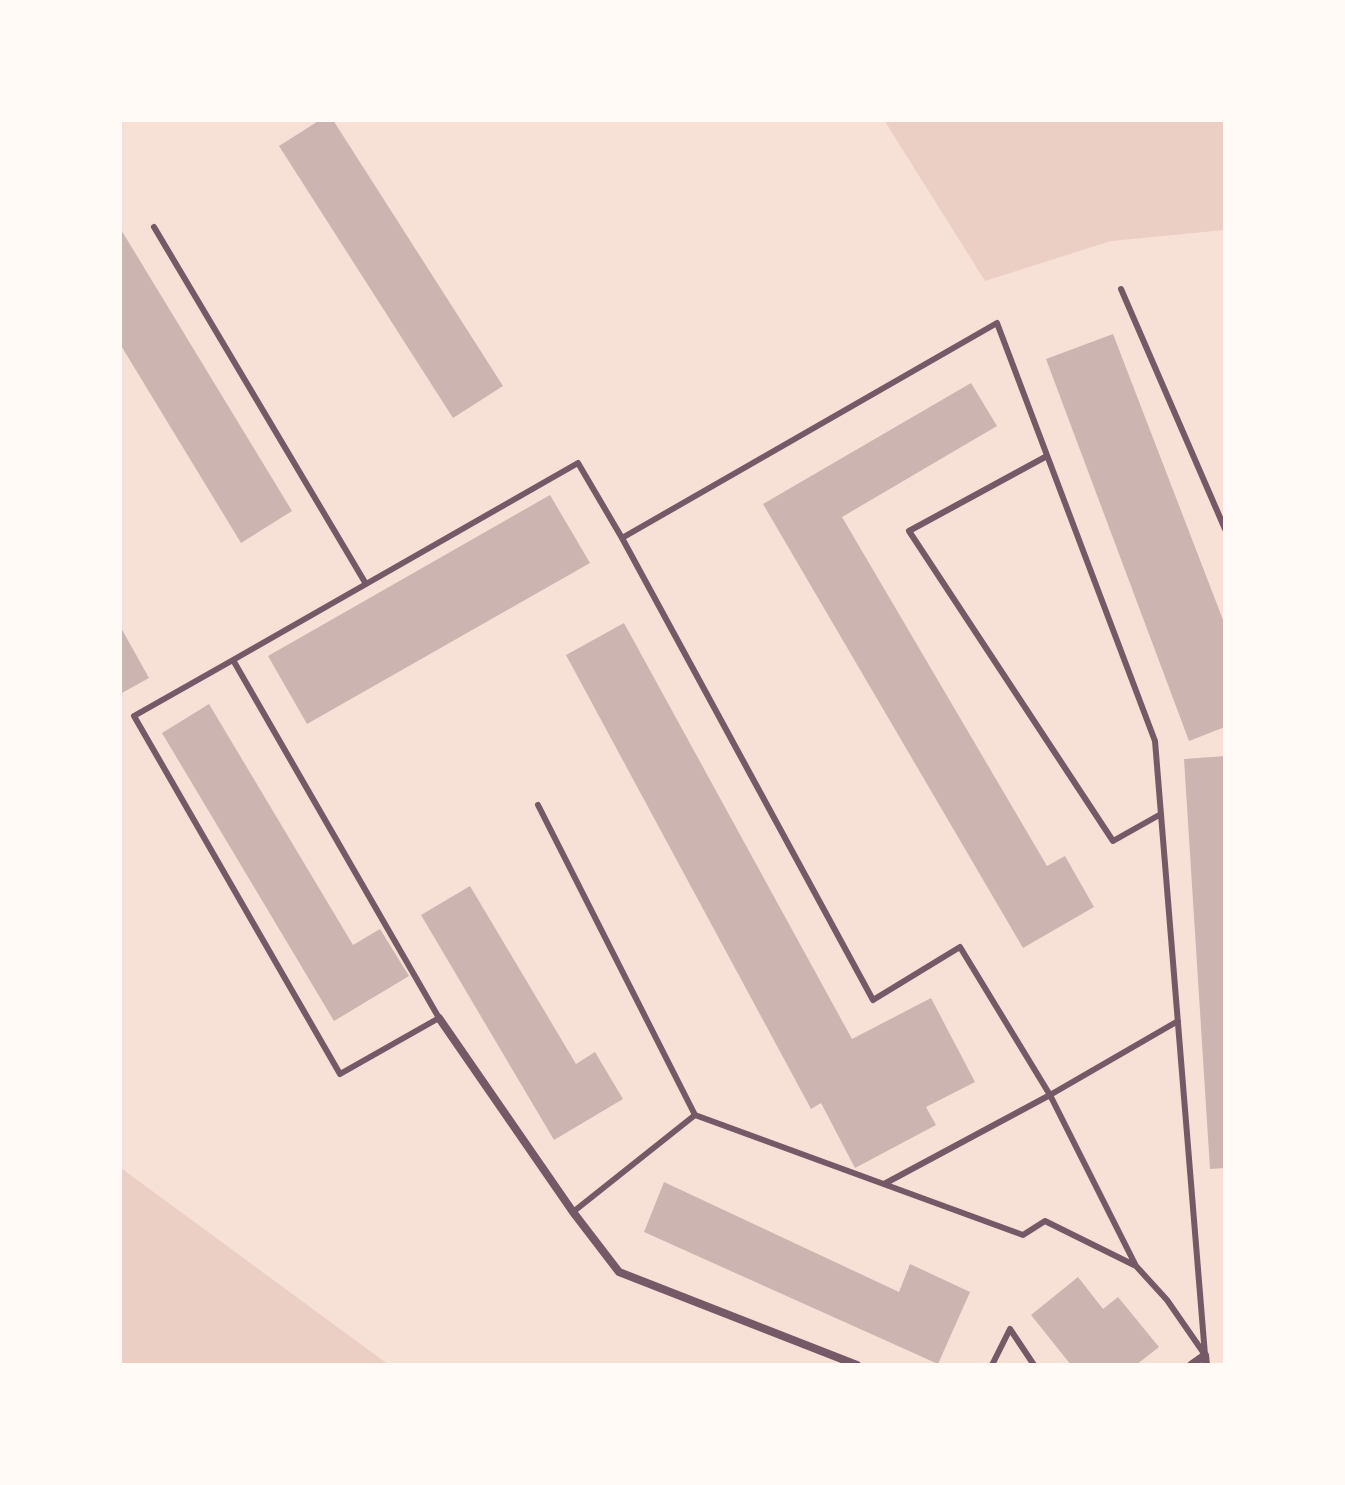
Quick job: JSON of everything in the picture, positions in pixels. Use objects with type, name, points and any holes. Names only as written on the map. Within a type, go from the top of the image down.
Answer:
[{"type":"street","points":[[439,1018],[573,1212],[619,1272],[857,1365]]},
{"type":"street","points":[[1191,1365],[1206,1360]]},
{"type":"lane","points":[[154,227],[366,584]]},
{"type":"lane","points":[[1121,289],[1225,529]]},
{"type":"lane","points":[[622,538],[997,323],[1155,741],[1206,1360]]},
{"type":"lane","points":[[1047,456],[909,531],[1113,841],[1161,814]]},
{"type":"lane","points":[[233,660],[439,1018],[340,1074],[134,716],[578,463],[622,538],[873,1000],[960,947],[1050,1095],[1136,1266],[1167,1300],[1206,1360]]},
{"type":"lane","points":[[538,805],[695,1115],[1023,1235],[1045,1221],[1136,1266]]},
{"type":"lane","points":[[884,1184],[1050,1095],[1178,1021]]},
{"type":"lane","points":[[573,1212],[695,1115]]},
{"type":"lane","points":[[992,1365],[1010,1329],[1034,1365]]},
{"type":"shaded area","points":[[884,120],[1225,120],[1225,230],[1111,241],[985,281]]},
{"type":"shaded area","points":[[121,1168],[389,1365],[120,1365]]},
{"type":"building","points":[[320,120],[333,120],[503,386],[453,418],[279,146]]},
{"type":"building","points":[[120,228],[292,511],[241,543],[120,344]]},
{"type":"building","points":[[1113,334],[1225,625],[1225,727],[1189,741],[1046,359]]},
{"type":"building","points":[[971,383],[997,426],[842,517],[1047,866],[1065,856],[1094,907],[1023,948],[763,504]]},
{"type":"building","points":[[550,495],[590,563],[307,724],[268,656]]},
{"type":"building","points":[[624,623],[852,1039],[931,998],[975,1082],[926,1107],[936,1125],[855,1168],[821,1103],[811,1109],[566,655]]},
{"type":"building","points":[[120,626],[149,678],[120,694]]},
{"type":"building","points":[[209,704],[353,945],[380,929],[409,976],[334,1021],[162,733]]},
{"type":"building","points":[[1225,756],[1225,1168],[1210,1169],[1184,759]]},
{"type":"building","points":[[470,886],[576,1064],[595,1052],[623,1099],[554,1140],[421,915]]},
{"type":"building","points":[[664,1182],[899,1292],[910,1264],[970,1292],[938,1364],[644,1232]]},
{"type":"building","points":[[1078,1277],[1103,1309],[1118,1297],[1159,1347],[1136,1365],[1071,1365],[1031,1315]]}]
